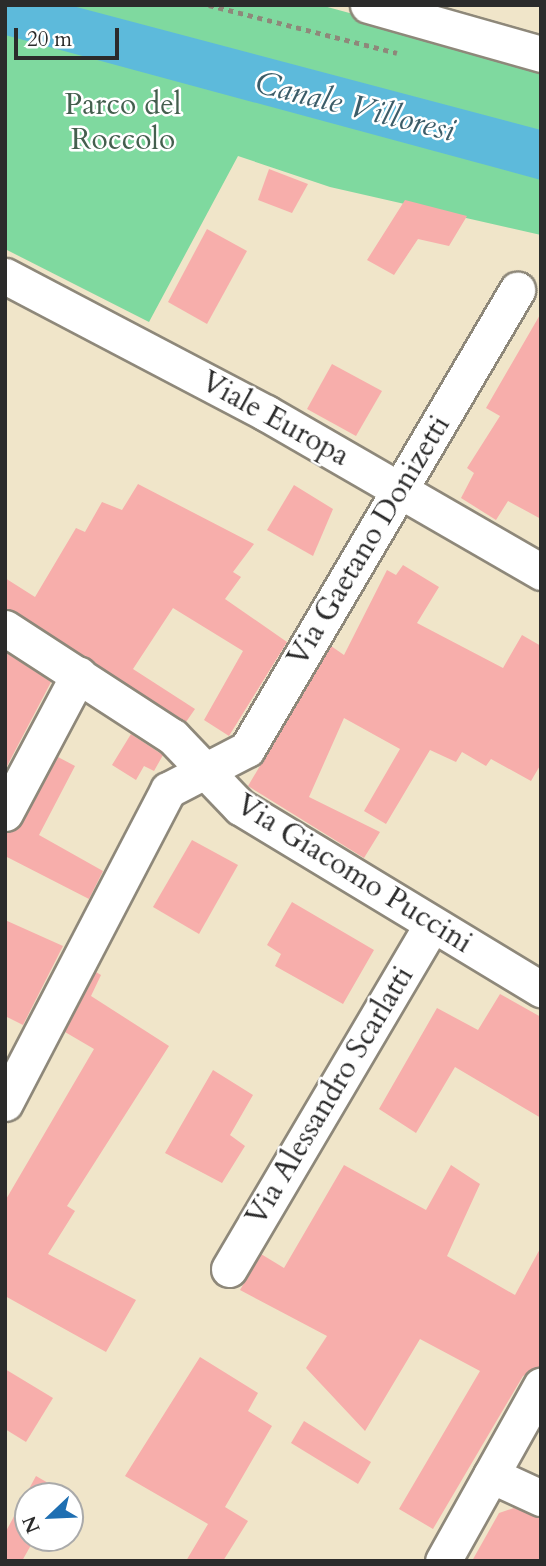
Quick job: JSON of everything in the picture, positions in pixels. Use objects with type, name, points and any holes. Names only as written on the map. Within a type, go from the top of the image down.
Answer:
[{"type":"street","points":[[368,5],[541,54]]},
{"type":"street","name":"Viale Europa","points":[[5,276],[400,489],[541,572]]},
{"type":"street","name":"Via Gaetano Donizetti","points":[[5,1103],[168,790],[200,770],[247,749],[517,290]]},
{"type":"street","name":"Via Giacomo Puccini","points":[[5,628],[173,737],[200,770],[240,807],[541,989]]},
{"type":"street","points":[[5,813],[79,674]]},
{"type":"street","name":"Via Alessandro Scarlatti","points":[[229,1269],[432,924]]},
{"type":"street","points":[[443,1561],[541,1386]]},
{"type":"street","points":[[491,1475],[541,1497]]},
{"type":"path","points":[[209,5],[408,56]]},
{"type":"green space","name":"Parco del Roccolo","points":[[5,5],[320,5],[541,65],[541,235],[330,187],[238,156],[149,322],[5,249]]},
{"type":"water","name":"Canale Villoresi","points":[[5,5],[69,5],[541,130],[541,180],[5,35]]},
{"type":"building","points":[[269,169],[308,184],[292,213],[258,200]]},
{"type":"building","points":[[405,200],[467,216],[449,246],[418,239],[394,275],[367,260]]},
{"type":"building","points":[[207,229],[247,251],[207,324],[168,302]]},
{"type":"building","points":[[541,313],[541,519],[508,501],[496,520],[461,498],[474,473],[467,468],[500,416],[486,408]]},
{"type":"building","points":[[332,364],[382,391],[356,436],[307,409]]},
{"type":"building","points":[[138,484],[254,544],[233,572],[241,577],[225,599],[287,642],[229,736],[204,720],[243,651],[173,608],[133,669],[195,709],[186,722],[5,608],[5,578],[35,597],[76,528],[85,532],[102,502],[122,510]]},
{"type":"building","points":[[294,485],[333,509],[313,556],[267,530]]},
{"type":"building","points":[[403,565],[439,587],[417,623],[503,668],[522,635],[541,646],[541,764],[531,781],[491,759],[486,766],[462,752],[456,762],[430,750],[386,824],[364,811],[400,749],[344,718],[309,797],[380,832],[364,858],[248,786],[331,646],[344,655],[387,570],[396,575]]},
{"type":"building","points":[[5,652],[51,682],[5,770]]},
{"type":"building","points":[[131,734],[163,755],[154,771],[144,766],[136,780],[112,765]]},
{"type":"building","points":[[58,757],[75,766],[39,835],[103,871],[89,899],[5,856],[5,833],[23,822]]},
{"type":"building","points":[[192,840],[238,865],[199,934],[153,907]]},
{"type":"building","points":[[292,902],[374,950],[343,1004],[275,966],[281,954],[267,945]]},
{"type":"building","points":[[5,920],[63,946],[23,1025],[5,1016]]},
{"type":"building","points":[[96,972],[101,975],[91,996],[169,1046],[67,1206],[75,1211],[48,1254],[136,1300],[106,1352],[5,1296],[5,1201],[94,1049],[65,1032]]},
{"type":"building","points":[[500,994],[541,1017],[541,1118],[455,1067],[416,1133],[379,1109],[437,1008],[478,1030]]},
{"type":"building","points":[[213,1070],[253,1095],[230,1135],[245,1146],[222,1183],[165,1153]]},
{"type":"building","points":[[344,1165],[426,1210],[451,1165],[480,1184],[447,1256],[515,1295],[541,1247],[541,1366],[523,1376],[433,1529],[399,1509],[480,1371],[420,1339],[365,1431],[306,1368],[327,1336],[240,1290],[261,1254],[284,1268]]},
{"type":"building","points":[[200,1357],[258,1393],[248,1411],[272,1426],[225,1507],[248,1521],[223,1561],[186,1561],[208,1524],[125,1476]]},
{"type":"building","points":[[5,1369],[53,1398],[26,1442],[5,1429]]},
{"type":"building","points":[[304,1421],[371,1462],[358,1484],[291,1443]]},
{"type":"building","points":[[36,1476],[46,1482],[33,1482]]},
{"type":"building","points":[[514,1508],[541,1518],[541,1561],[472,1561],[499,1513]]},
{"type":"building","points":[[14,1516],[14,1552],[27,1552],[22,1561],[5,1561],[5,1533]]}]
